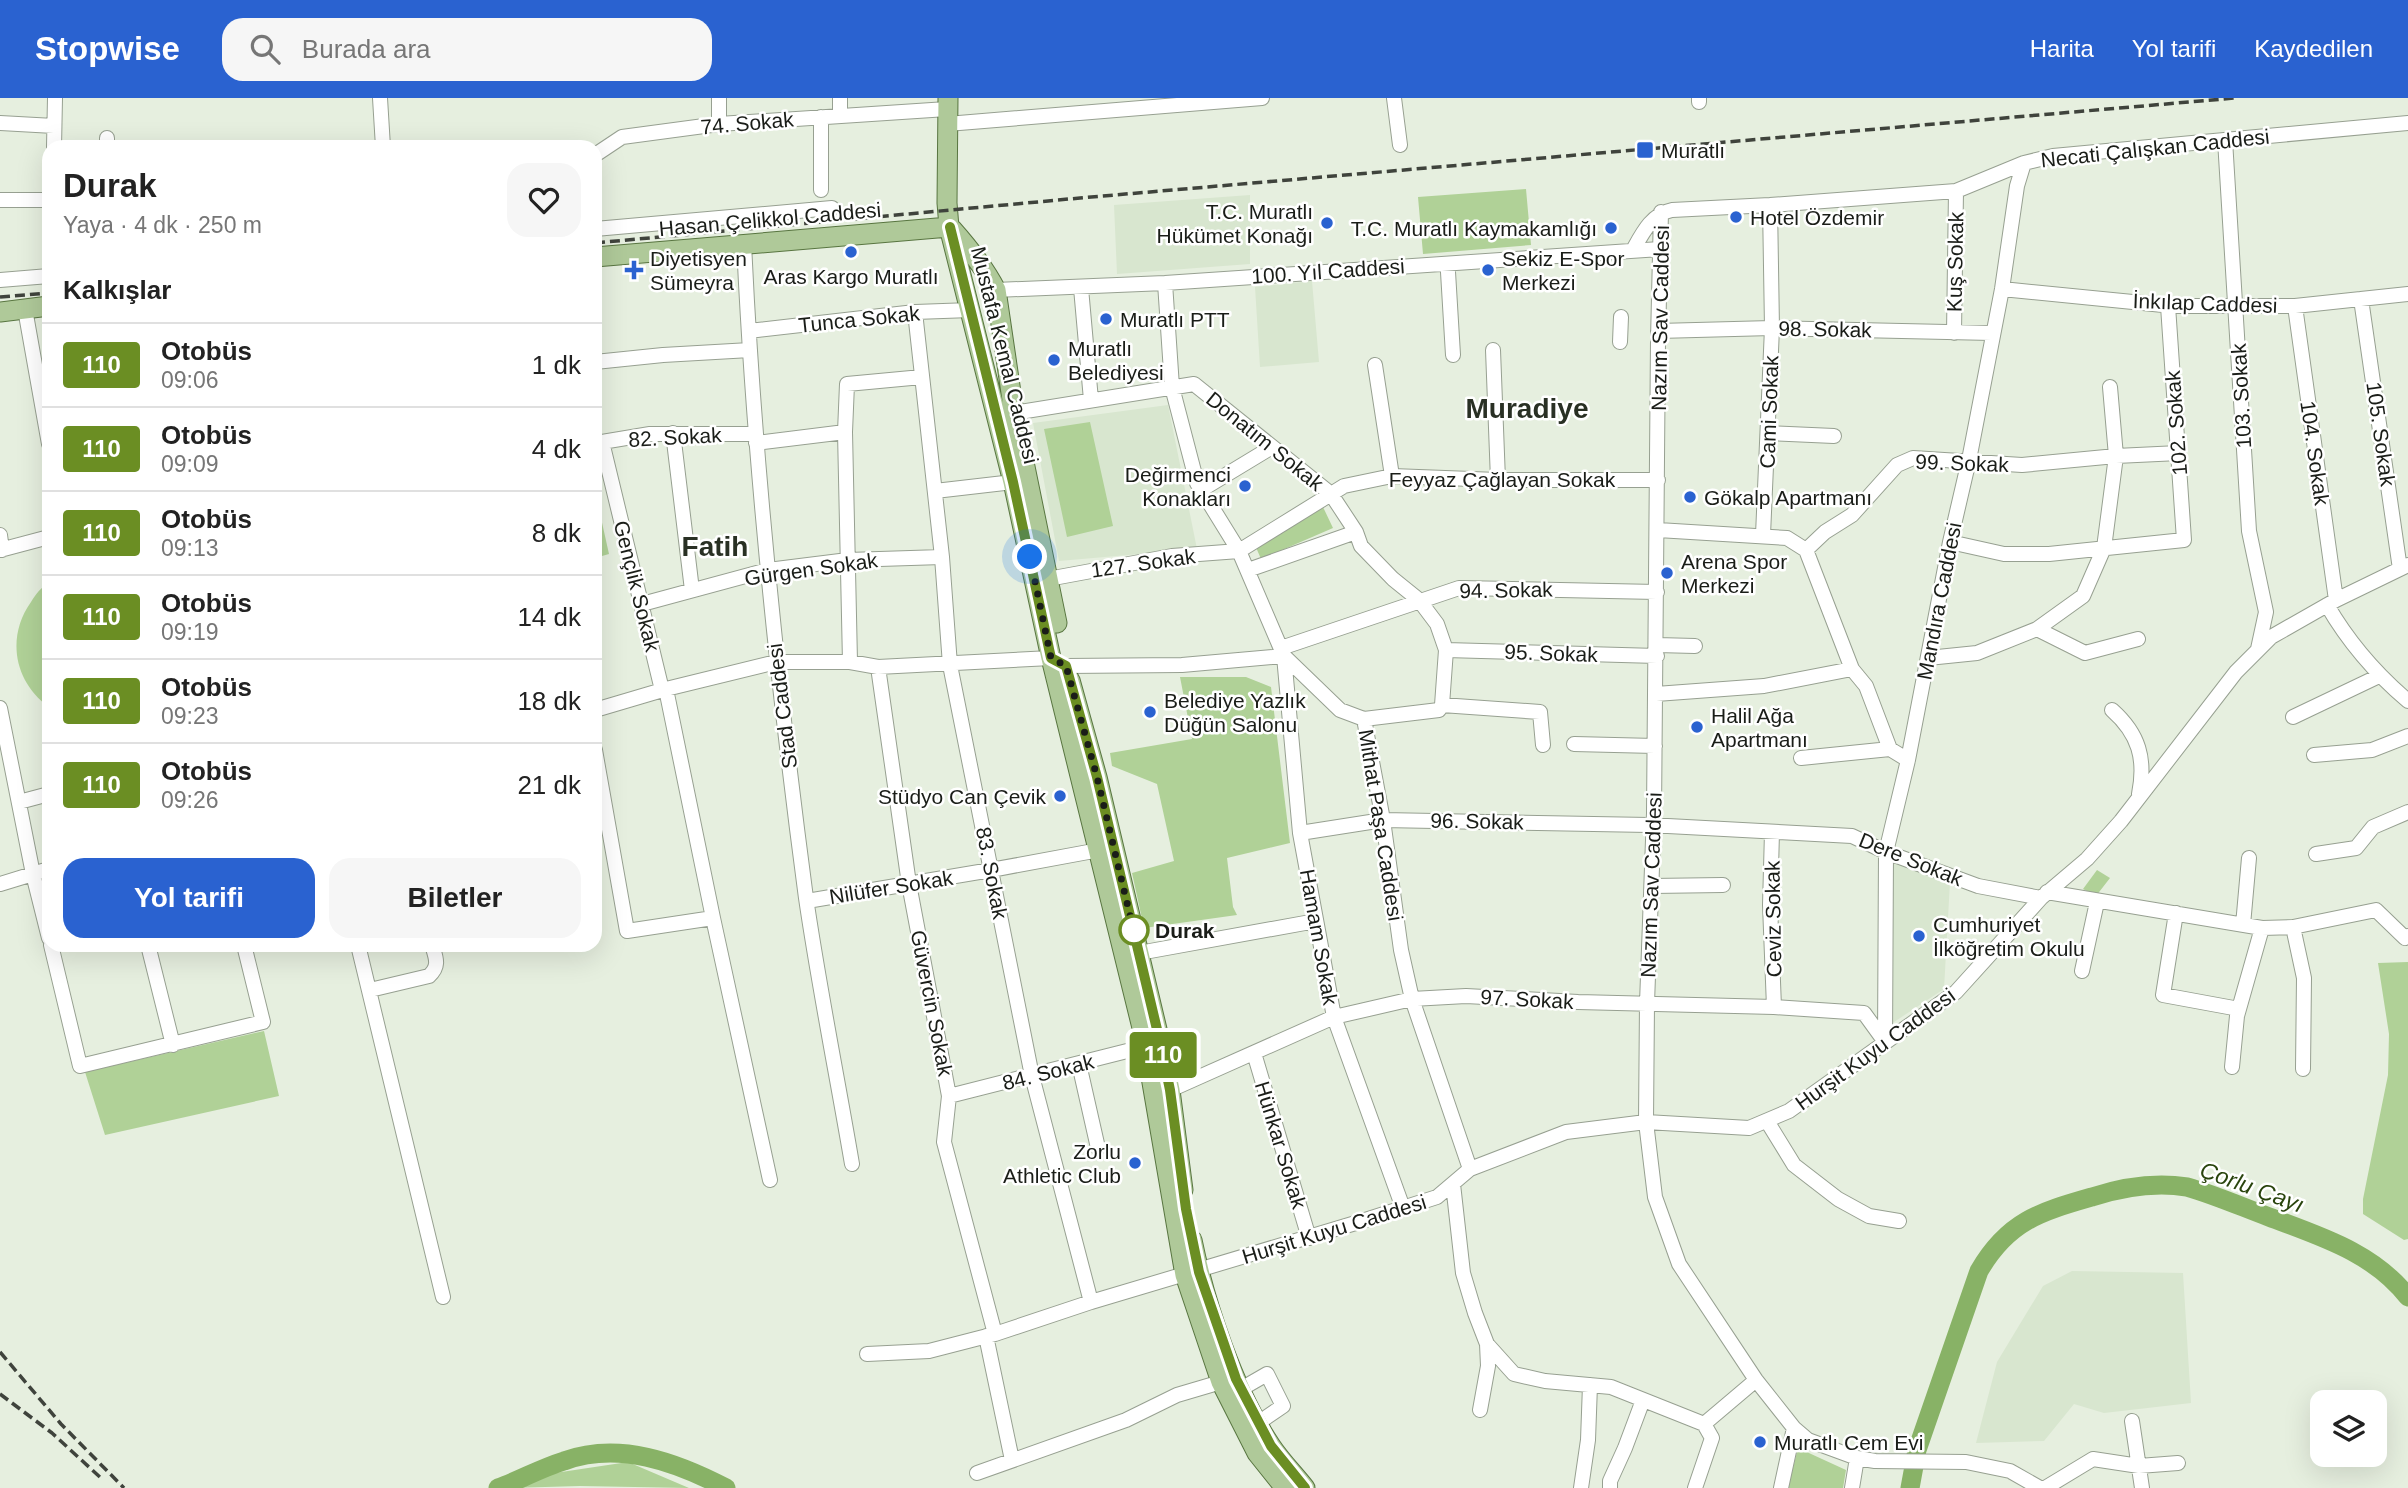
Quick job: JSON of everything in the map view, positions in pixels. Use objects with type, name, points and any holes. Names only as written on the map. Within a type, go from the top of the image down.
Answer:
[{"type":"main road","points":[[948,111],[947,203],[950,227]]},
{"type":"main road","name":"Hasan Çelikkol Caddesi","points":[[602,256],[950,227]]},
{"type":"main road","name":"Mustafa Kemal Caddesi","points":[[950,227],[1112,871],[1192,1273],[1221,1382],[1257,1453],[1285,1488]]},
{"type":"main road","name":"Mustafa Kemal Caddesi","points":[[950,227],[968,247],[993,288],[1014,413],[1048,579],[1058,662]]},
{"type":"main road","points":[[963,279],[975,274],[993,288],[983,308],[971,310]]},
{"type":"main road","points":[[0,312],[42,307]]},
{"type":"main road","name":"Mustafa Kemal Caddesi","points":[[1089,778],[1099,850],[1112,871],[1139,953],[1170,1090],[1192,1273],[1258,1423],[1271,1446],[1305,1488]]},
{"type":"street","points":[[54,140],[55,98]]},
{"type":"street","points":[[380,98],[383,140]]},
{"type":"street","points":[[719,98],[719,124]]},
{"type":"street","points":[[840,98],[840,115]]},
{"type":"street","name":"74. Sokak","points":[[602,150],[622,137],[719,124],[840,115],[1262,98]]},
{"type":"street","points":[[1394,98],[1400,145]]},
{"type":"street","points":[[821,117],[821,190]]},
{"type":"street","points":[[0,123],[54,126]]},
{"type":"street","name":"Necati Çalışkan Caddesi","points":[[1667,211],[1956,191],[2024,163],[2053,156],[2408,123]]},
{"type":"street","name":"103. Sokak","points":[[2225,140],[2249,531],[2266,612],[2258,650]]},
{"type":"street","name":"Mandıra Caddesi","points":[[1885,1042],[1886,852],[1908,760],[1950,542],[1969,460],[2017,186],[2024,163]]},
{"type":"street","name":"Kuş Sokak","points":[[1954,333],[1956,191]]},
{"type":"street","points":[[0,200],[42,200]]},
{"type":"street","name":"Cami Sokak","points":[[1763,535],[1772,328],[1770,205]]},
{"type":"street","points":[[602,228],[832,208]]},
{"type":"street","points":[[1633,250],[1644,230],[1667,211]]},
{"type":"street","name":"Nazım Sav Caddesi","points":[[1667,211],[1660,249],[1656,746],[1647,1003],[1646,1122],[1655,1197],[1679,1264],[1756,1380],[1794,1428],[1808,1440],[1857,1458],[1875,1461],[1966,1462],[2010,1471],[2039,1488]]},
{"type":"street","name":"Stad Caddesi","points":[[744,243],[755,439],[776,662],[807,901],[852,1164]]},
{"type":"street","name":"100. Yıl Caddesi","points":[[993,288],[1081,288],[1660,249]]},
{"type":"street","points":[[1448,272],[1453,355]]},
{"type":"street","points":[[0,280],[42,277]]},
{"type":"street","name":"Mithat Paşa Caddesi","points":[[1165,283],[1172,387],[1189,461],[1201,491],[1239,551],[1282,652],[1340,710],[1364,719],[1383,820],[1401,950],[1412,999],[1470,1169]]},
{"type":"street","points":[[1081,288],[1091,400]]},
{"type":"street","name":"İnkılap Caddesi","points":[[2001,289],[2168,306],[2295,306],[2408,294]]},
{"type":"street","name":"105. Sokak","points":[[2361,299],[2404,567]]},
{"type":"street","name":"102. Sokak","points":[[2104,548],[2184,540],[2168,306]]},
{"type":"street","name":"104. Sokak","points":[[2295,306],[2332,603]]},
{"type":"street","points":[[25,309],[42,405]]},
{"type":"street","name":"Tunca Sokak","points":[[748,331],[915,312],[971,310]]},
{"type":"street","name":"83. Sokak","points":[[915,312],[942,557],[950,665],[1032,1076],[1091,1302]]},
{"type":"street","points":[[1620,317],[1620,342]]},
{"type":"street","name":"98. Sokak","points":[[1658,331],[1772,328],[1992,333]]},
{"type":"street","points":[[602,361],[750,350]]},
{"type":"street","points":[[1493,350],[1498,480]]},
{"type":"street","points":[[1375,365],[1392,476]]},
{"type":"street","points":[[850,662],[845,432],[847,384],[922,377]]},
{"type":"street","name":"Donatım Sokak","points":[[1172,387],[1194,384],[1331,494],[1362,546],[1393,579],[1419,600],[1437,624],[1446,650],[1440,708]]},
{"type":"street","points":[[1014,413],[1172,387]]},
{"type":"street","points":[[1928,658],[1977,653],[2037,629],[2083,596],[2104,548],[2116,456],[2110,387]]},
{"type":"street","name":"82. Sokak","points":[[602,442],[673,433],[755,439],[845,432]]},
{"type":"street","points":[[673,433],[692,590]]},
{"type":"street","points":[[1769,433],[1834,436]]},
{"type":"street","points":[[1201,491],[1272,447]]},
{"type":"street","name":"99. Sokak","points":[[1806,550],[1852,515],[1897,465],[1913,458],[2022,465],[2179,453]]},
{"type":"street","name":"Gençlik Sokak","points":[[602,454],[664,689]]},
{"type":"street","name":"Feyyaz Çağlayan Sokak","points":[[1239,551],[1344,486],[1392,476],[1498,480],[1658,480]]},
{"type":"street","points":[[935,491],[1013,482]]},
{"type":"street","points":[[1658,530],[1787,538],[1806,550],[1852,669],[1866,686],[1890,749]]},
{"type":"street","points":[[1248,570],[1356,532]]},
{"type":"street","points":[[0,535],[1,550],[42,539]]},
{"type":"street","points":[[1950,542],[2004,554],[2049,554],[2104,548]]},
{"type":"street","name":"127. Sokak","points":[[1048,579],[1172,556],[1239,551]]},
{"type":"street","name":"Gürgen Sokak","points":[[642,604],[768,570],[848,560],[942,557]]},
{"type":"street","name":"Hurşit Kuyu Caddesi","points":[[867,1354],[929,1351],[991,1335],[1091,1302],[1309,1238],[1437,1197],[1470,1169],[1566,1132],[1646,1122],[1749,1128],[1789,1111],[1956,992],[2044,895],[2087,859],[2236,671],[2271,637],[2404,567]]},
{"type":"street","name":"94. Sokak","points":[[602,708],[664,689],[776,662],[850,662],[878,667],[1058,662],[1182,665],[1282,652],[1419,600],[1459,588],[1657,592]]},
{"type":"street","points":[[2332,603],[2343,632],[2379,676],[2408,701]]},
{"type":"street","points":[[2037,629],[2085,653],[2138,639]]},
{"type":"street","name":"95. Sokak","points":[[1446,650],[1657,651],[1695,646]]},
{"type":"street","name":"Hamam Sokak","points":[[1282,652],[1300,833],[1334,1017],[1403,1208]]},
{"type":"street","name":"Güvercin Sokak","points":[[878,667],[909,884],[949,1097],[944,1142],[991,1335],[1012,1460]]},
{"type":"street","points":[[1656,694],[1764,686],[1852,669]]},
{"type":"street","points":[[2293,717],[2379,676]]},
{"type":"street","points":[[664,689],[770,1180]]},
{"type":"street","points":[[0,708],[42,910]]},
{"type":"street","points":[[1364,719],[1440,708],[1540,712],[1542,745]]},
{"type":"street","points":[[2112,709],[2133,733],[2140,753],[2143,774],[2137,799]]},
{"type":"street","points":[[2314,755],[2372,750],[2408,736]]},
{"type":"street","points":[[1574,744],[1656,746]]},
{"type":"street","points":[[1801,758],[1890,749],[1908,760]]},
{"type":"street","points":[[602,790],[627,931],[713,918]]},
{"type":"street","points":[[19,802],[42,796]]},
{"type":"street","points":[[2316,854],[2356,848],[2374,827],[2408,812]]},
{"type":"street","name":"96. Sokak","points":[[1300,833],[1383,820],[1654,825]]},
{"type":"street","name":"Dere Sokak","points":[[1654,825],[1852,835],[1886,852],[1978,886],[2176,913],[2262,928],[2293,927],[2376,910],[2405,938],[2408,936]]},
{"type":"street","name":"Ceviz Sokak","points":[[1772,832],[1770,905],[1774,1007]]},
{"type":"street","name":"Nilüfer Sokak","points":[[807,901],[1099,850]]},
{"type":"street","points":[[2243,925],[2249,858]]},
{"type":"street","points":[[0,884],[42,871]]},
{"type":"street","points":[[1652,886],[1723,885]]},
{"type":"street","points":[[2082,971],[2097,902]]},
{"type":"street","points":[[2176,913],[2163,995],[2239,1009]]},
{"type":"street","points":[[1139,953],[1316,921]]},
{"type":"street","points":[[2293,927],[2304,978],[2303,1069]]},
{"type":"street","points":[[2232,1067],[2239,1009],[2262,928]]},
{"type":"street","points":[[53,952],[80,1066],[263,1021],[246,952]]},
{"type":"street","points":[[150,952],[173,1045]]},
{"type":"street","points":[[360,952],[443,1297]]},
{"type":"street","points":[[370,990],[429,976],[435,971],[437,963],[434,952]]},
{"type":"street","name":"97. Sokak","points":[[1170,1090],[1334,1017],[1412,999],[1466,996],[1774,1007],[1864,1013],[1885,1042]]},
{"type":"street","name":"84. Sokak","points":[[949,1097],[1147,1046]]},
{"type":"street","name":"Hünkar Sokak","points":[[1254,1053],[1309,1238]]},
{"type":"street","points":[[1079,1063],[1098,1148]]},
{"type":"street","points":[[1767,1121],[1794,1165],[1838,1199],[1869,1216],[1899,1221]]},
{"type":"street","points":[[1453,1184],[1464,1273],[1487,1344],[1488,1366],[1480,1410]]},
{"type":"street","points":[[1487,1344],[1514,1374],[1545,1381],[1611,1387],[1704,1424],[1712,1438],[1695,1488]]},
{"type":"street","points":[[1241,1389],[1267,1374],[1283,1406],[1258,1423]]},
{"type":"street","points":[[1704,1424],[1756,1380]]},
{"type":"street","points":[[976,1473],[1126,1420],[1177,1395],[1221,1382]]},
{"type":"street","points":[[1581,1488],[1588,1440],[1590,1385]]},
{"type":"street","points":[[1610,1488],[1610,1481],[1643,1400]]},
{"type":"street","points":[[2132,1421],[2142,1488]]},
{"type":"street","points":[[1781,1488],[1794,1428]]},
{"type":"street","points":[[1852,1488],[1857,1458]]},
{"type":"street","points":[[2045,1488],[2093,1459],[2139,1466],[2178,1463]]},
{"type":"shaded area","points":[[1250,195],[1250,264],[1117,274],[1114,205]]},
{"type":"shaded area","points":[[1312,281],[1319,362],[1260,367],[1255,287]]},
{"type":"shaded area","points":[[1168,405],[1197,549],[1059,561],[1033,423]]},
{"type":"shaded area","name":"Cumhuriyet İlköğretim Okulu","points":[[1891,862],[1950,882],[1944,989],[1891,1024]]},
{"type":"shaded area","points":[[2072,1271],[2183,1273],[2191,1403],[2104,1413],[2074,1404],[2044,1441],[1976,1443],[1997,1362],[2043,1286]]},
{"type":"green space","points":[[1526,189],[1531,245],[1423,254],[1418,197]]},
{"type":"green space","points":[[1090,422],[1113,526],[1067,537],[1044,429]]},
{"type":"green space","points":[[1323,507],[1333,528],[1261,559],[1255,545]]},
{"type":"green space","points":[[602,522],[609,554],[602,556]]},
{"type":"green space","points":[[42,589],[42,701],[21,672],[16,644],[23,616]]},
{"type":"green space","points":[[1180,677],[1246,677],[1271,687],[1290,843],[1227,858],[1233,907],[1237,915],[1144,928],[1132,873],[1174,861],[1157,784],[1112,766],[1110,753],[1192,739]]},
{"type":"green space","points":[[2097,870],[2110,878],[2096,896],[2083,889]]},
{"type":"green space","points":[[2408,962],[2408,1239],[2404,1240],[2363,1214],[2363,1199],[2388,1075],[2389,1034],[2378,963]]},
{"type":"green space","points":[[264,1031],[279,1096],[105,1135],[85,1072]]},
{"type":"green space","points":[[1798,1448],[1846,1470],[1843,1488],[1788,1488]]},
{"type":"green space","points":[[628,1462],[689,1488],[510,1488],[548,1474]]},
{"type":"waterway","name":"Çorlu Çayı","points":[[1910,1488],[1917,1450],[1979,1271],[1990,1254],[2014,1230],[2056,1208],[2127,1188],[2151,1185],[2187,1187],[2344,1247],[2379,1268],[2408,1297]]},
{"type":"waterway","name":"Çorlu Çayı","points":[[498,1488],[564,1461],[605,1453],[647,1457],[687,1470],[726,1488]]},
{"type":"railway","points":[[602,242],[2235,98]]},
{"type":"railway","points":[[0,297],[42,294]]},
{"type":"railway","points":[[0,1352],[61,1424],[124,1488]]},
{"type":"railway","points":[[0,1394],[52,1433],[102,1479]]},
{"type":"bus line","name":"110","points":[[950,227],[1013,482],[1051,658],[1066,666],[1114,846],[1170,1090],[1186,1209],[1199,1272],[1236,1379],[1271,1446],[1305,1488]]},
{"type":"place","name":"Muratlı","points":[[1645,150]]},
{"type":"place","name":"Hotel Özdemir","points":[[1736,217]]},
{"type":"place","name":"T.C. Muratlı Hükümet Konağı","points":[[1327,223]]},
{"type":"place","name":"T.C. Muratlı Kaymakamlığı","points":[[1611,228]]},
{"type":"place","name":"Aras Kargo Muratlı","points":[[851,252]]},
{"type":"place","name":"Diyetisyen Sümeyra","points":[[634,270]]},
{"type":"place","name":"Sekiz E-Spor Merkezi","points":[[1488,270]]},
{"type":"place","name":"Muratlı PTT","points":[[1106,319]]},
{"type":"place","name":"Muratlı Belediyesi","points":[[1054,360]]},
{"type":"place","name":"Değirmenci Konakları","points":[[1245,486]]},
{"type":"place","name":"Gökalp Apartmanı","points":[[1690,497]]},
{"type":"place","name":"Arena Spor Merkezi","points":[[1667,573]]},
{"type":"place","name":"Belediye Yazlık Düğün Salonu","points":[[1150,712]]},
{"type":"place","name":"Halil Ağa Apartmanı","points":[[1697,727]]},
{"type":"place","name":"Stüdyo Can Çevik","points":[[1060,796]]},
{"type":"place","name":"Durak","points":[[1134,930]]},
{"type":"place","name":"Cumhuriyet İlköğretim Okulu","points":[[1919,936]]},
{"type":"place","name":"Zorlu Athletic Club","points":[[1135,1163]]},
{"type":"place","name":"Muratlı Cem Evi","points":[[1760,1442]]},
{"type":"district","name":"Muradiye","points":[[1527,408]]},
{"type":"district","name":"Fatih","points":[[715,546]]},
{"type":"route","points":[[1030,557],[1051,658],[1066,666],[1097,777],[1134,930]]}]
